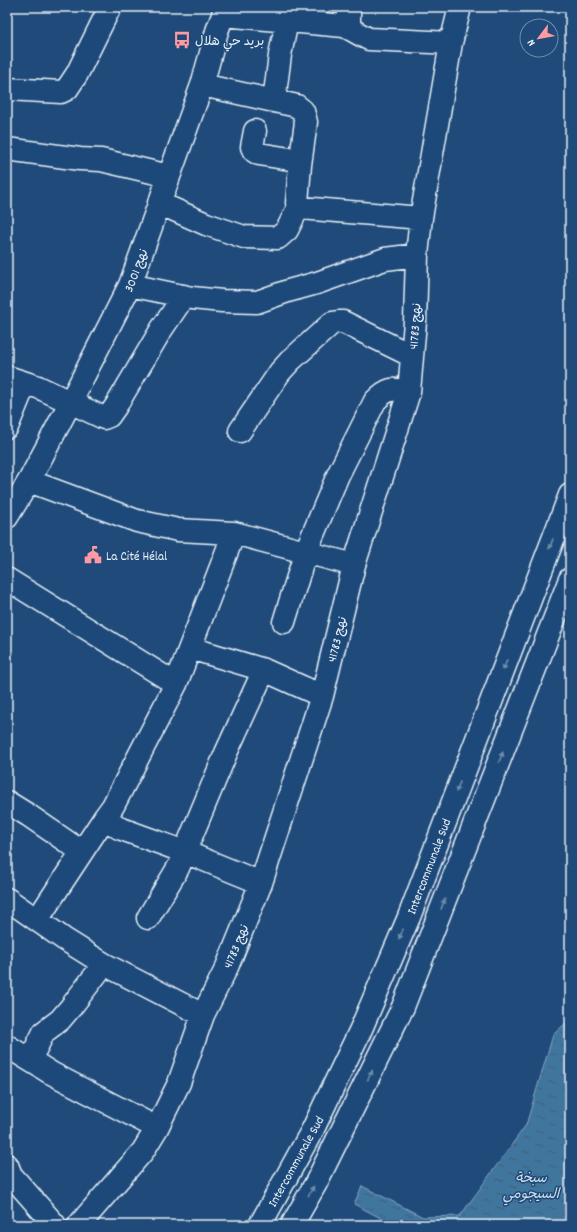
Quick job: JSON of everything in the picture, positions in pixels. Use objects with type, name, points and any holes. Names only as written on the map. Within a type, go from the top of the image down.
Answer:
[{"type":"main road","points":[[7,89],[61,92],[67,89],[77,74],[110,7]]},
{"type":"main road","name":"نهج 41783","points":[[79,1225],[143,1151],[158,1128],[180,1083],[203,1015],[227,967],[261,884],[322,696],[354,565],[410,392],[415,322],[417,255],[421,218],[451,43],[460,7]]},
{"type":"main road","points":[[224,11],[287,21],[344,26],[349,18],[368,39],[451,43]]},
{"type":"main road","name":"نهج 3001","points":[[7,517],[29,480],[70,403],[130,285],[202,85],[224,11]]},
{"type":"main road","points":[[274,101],[280,55],[287,21]]},
{"type":"main road","points":[[159,203],[206,224],[244,237],[278,238],[287,230],[299,206],[297,203],[300,165],[306,122],[303,111],[296,106],[202,85]]},
{"type":"main road","points":[[255,131],[252,147],[256,152],[296,160],[300,165]]},
{"type":"main road","points":[[7,148],[80,159],[102,160],[169,176]]},
{"type":"main road","points":[[299,206],[302,208],[332,211],[421,218]]},
{"type":"main road","points":[[130,285],[184,296],[222,301],[257,302],[288,290],[337,277],[385,259],[417,255]]},
{"type":"main road","points":[[7,427],[16,380],[38,387],[104,418],[109,416],[161,330],[184,296]]},
{"type":"main road","points":[[240,431],[280,372],[332,323],[343,322],[412,356]]},
{"type":"main road","points":[[284,622],[306,551],[338,475],[375,401],[384,392],[395,389],[410,392]]},
{"type":"main road","points":[[29,480],[137,521],[178,530],[234,533],[354,565]]},
{"type":"main road","name":"Intercommunale Sud","points":[[260,1225],[313,1129],[361,1029],[408,917],[570,495]]},
{"type":"main road","points":[[37,920],[113,806],[176,684],[234,533]]},
{"type":"main road","name":"Intercommunale Sud","points":[[292,1225],[316,1184],[403,1007],[570,579]]},
{"type":"main road","points":[[8,581],[176,684]]},
{"type":"main road","points":[[190,648],[264,670],[322,696]]},
{"type":"main road","points":[[148,918],[178,868],[226,753],[264,670]]},
{"type":"main road","points":[[7,802],[82,852]]},
{"type":"main road","points":[[105,817],[119,828],[185,852],[261,884]]},
{"type":"main road","points":[[7,899],[104,964],[203,1015]]},
{"type":"main road","points":[[30,1060],[44,1032],[60,1020],[104,964]]},
{"type":"main road","points":[[7,1046],[50,1073],[158,1128]]},
{"type":"main road","points":[[7,1165],[11,1175],[54,1225]]},
{"type":"water","name":"سبخة السيجومي","points":[[570,1019],[570,1225],[394,1225],[354,1204],[362,1186],[423,1217],[460,1216],[526,1125],[553,1035]]},
{"type":"place","name":"بريد حي هلال","points":[[182,40]]},
{"type":"place","name":"La Cité Hélal","points":[[93,555]]}]
